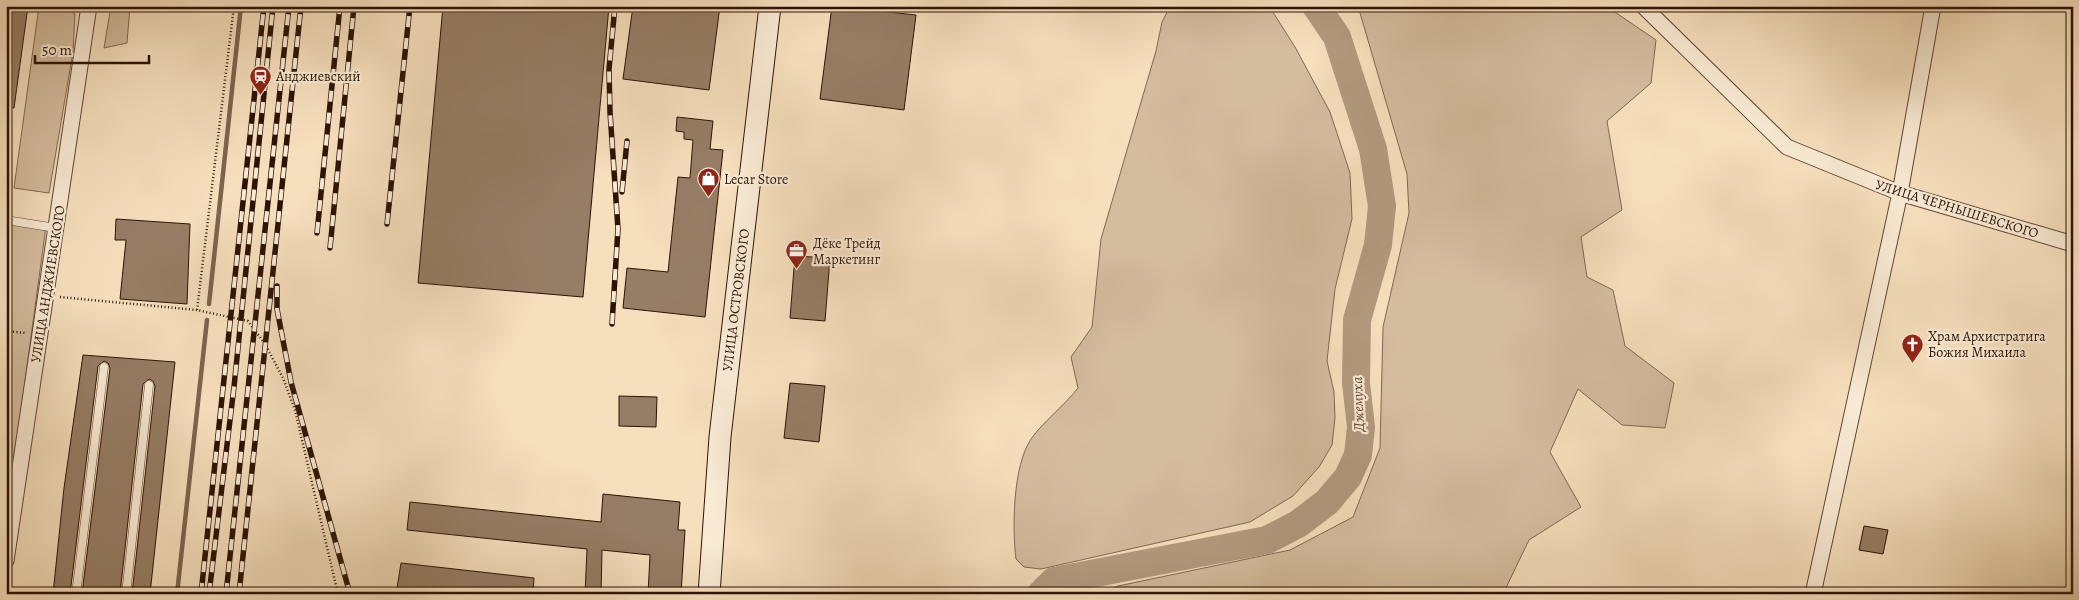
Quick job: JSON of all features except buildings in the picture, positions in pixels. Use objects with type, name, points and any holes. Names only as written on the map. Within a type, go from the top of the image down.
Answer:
[{"type":"street","name":"УЛИЦА АНДЖИЕВСКОГО","points":[[6,561],[89,6]]},
{"type":"street","name":"УЛИЦА ОСТРОВСКОГО","points":[[708,594],[720,438],[770,6]]},
{"type":"street","name":"УЛИЦА ЧЕРНЫШЕВСКОГО","points":[[1643,6],[1788,147],[1900,193],[2073,244]]},
{"type":"street","points":[[1812,594],[1900,193],[1933,6]]},
{"type":"lane","points":[[6,220],[56,228]]},
{"type":"lane","points":[[76,594],[104,367]]},
{"type":"lane","points":[[126,594],[149,385]]},
{"type":"path","points":[[197,310],[234,6]]},
{"type":"path","points":[[46,296],[197,310],[248,321],[264,344],[283,378],[295,410],[337,590],[366,594]]},
{"type":"path","points":[[6,330],[40,335]]},
{"type":"shaded area","points":[[39,6],[63,6],[75,14],[73,52],[49,193],[14,188]]},
{"type":"shaded area","points":[[111,6],[130,6],[127,43],[104,48]]},
{"type":"shaded area","points":[[1170,6],[1269,6],[1295,47],[1330,112],[1350,173],[1352,219],[1335,289],[1327,361],[1334,392],[1335,418],[1332,445],[1319,467],[1293,496],[1250,522],[1041,569],[1024,567],[1016,559],[1014,531],[1015,497],[1020,465],[1031,439],[1078,388],[1071,357],[1092,327],[1101,239],[1156,51],[1162,22]]},
{"type":"shaded area","points":[[1358,6],[1606,6],[1656,40],[1651,83],[1607,121],[1622,210],[1581,237],[1587,277],[1613,290],[1625,346],[1674,383],[1665,428],[1622,425],[1578,389],[1550,452],[1581,507],[1529,540],[1503,594],[1101,594],[1118,586],[1290,550],[1353,517],[1380,448],[1383,327],[1409,213],[1407,174]]},
{"type":"shaded area","points":[[6,220],[46,226],[6,522]]},
{"type":"waterway","points":[[209,304],[241,6]]},
{"type":"waterway","name":"Джемуха","points":[[1041,594],[1054,581],[1267,540],[1298,524],[1327,502],[1348,477],[1358,455],[1361,427],[1356,383],[1357,320],[1378,245],[1382,206],[1373,149],[1337,37],[1316,6]]},
{"type":"waterway","points":[[177,594],[207,320]]},
{"type":"railway","points":[[201,594],[264,6]]},
{"type":"railway","points":[[209,594],[234,387],[273,6]]},
{"type":"railway","points":[[226,594],[289,6]]},
{"type":"railway","points":[[239,594],[301,6]]},
{"type":"railway","points":[[317,233],[340,6]]},
{"type":"railway","points":[[330,248],[354,6]]},
{"type":"railway","points":[[387,224],[410,6]]},
{"type":"railway","points":[[612,324],[618,229],[609,69],[615,6]]},
{"type":"railway","points":[[622,192],[627,141]]},
{"type":"railway","points":[[277,286],[277,309],[291,382],[350,594]]},
{"type":"place","name":"Анджиевский","points":[[260,95]]},
{"type":"place","name":"Lecar Store","points":[[708,198]]},
{"type":"place","name":"Дёке Трейд Маркетинг","points":[[797,270]]},
{"type":"place","name":"Храм Архистратига Божия Михаила","points":[[1912,363]]}]
